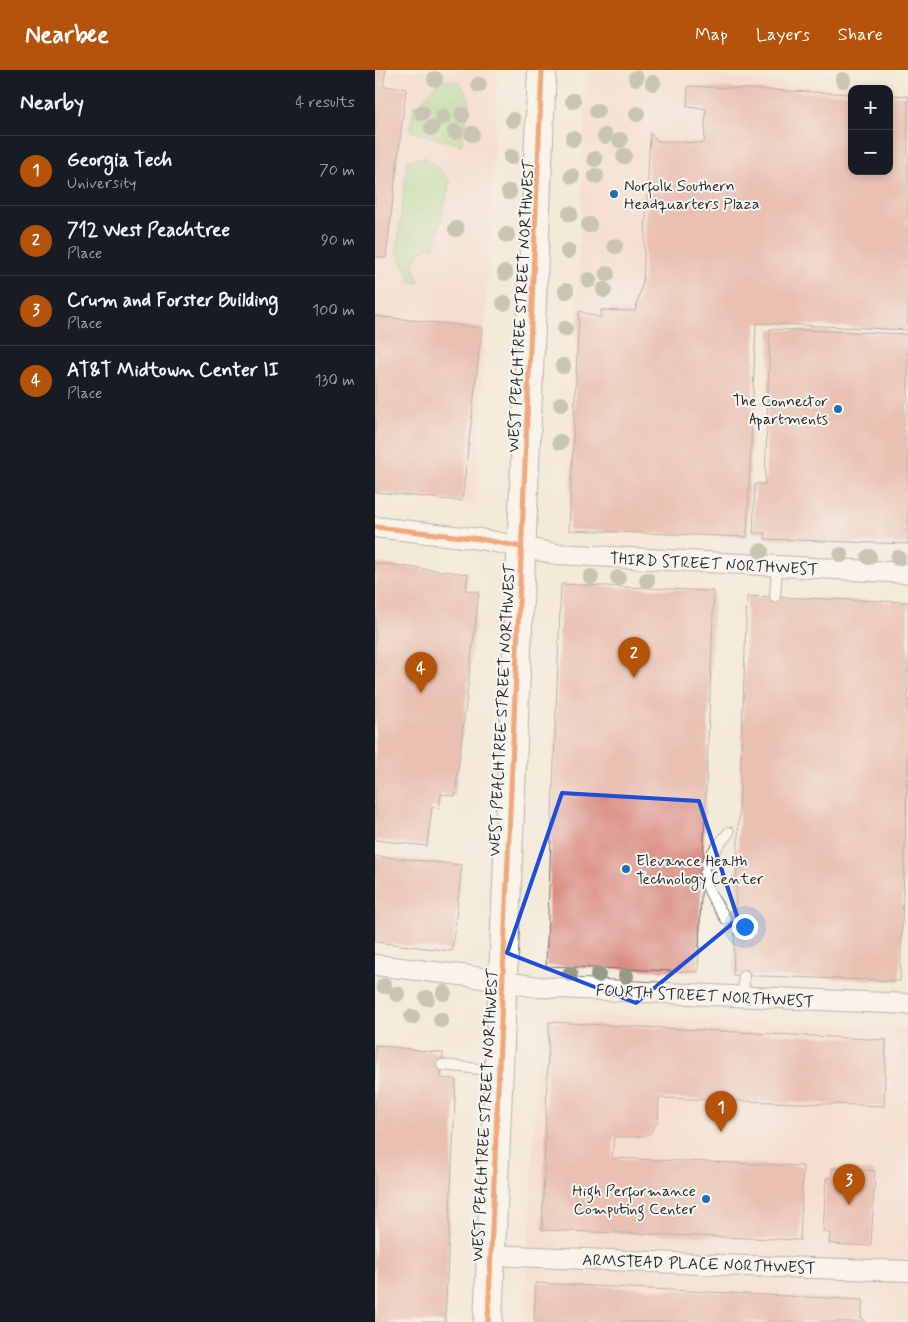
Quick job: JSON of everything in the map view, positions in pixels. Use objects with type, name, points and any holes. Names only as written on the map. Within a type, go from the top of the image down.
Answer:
[{"type":"main road","name":"WEST PEACHTREE STREET NORTHWEST","points":[[487,1322],[542,70]]},
{"type":"street","name":"THIRD STREET NORTHWEST","points":[[375,527],[480,539],[557,554],[908,574]]},
{"type":"street","name":"FOURTH STREET NORTHWEST","points":[[375,965],[469,976],[538,987],[908,1004]]},
{"type":"street","name":"ARMSTEAD PLACE NORTHWEST","points":[[490,1255],[908,1271]]},
{"type":"lane","points":[[775,597],[777,567]]},
{"type":"lane","points":[[726,919],[709,891],[705,880],[705,869],[708,859],[729,832]]},
{"type":"lane","points":[[743,997],[744,975]]},
{"type":"lane","points":[[442,1065],[499,1071]]},
{"type":"highlighted area","points":[[562,793],[699,801],[738,919],[636,1003],[507,953]]},
{"type":"shaded area","points":[[375,70],[498,70],[476,505],[375,493]]},
{"type":"shaded area","points":[[587,70],[664,70],[848,90],[848,175],[893,175],[893,94],[908,96],[908,330],[756,323],[747,537],[567,530]]},
{"type":"shaded area","points":[[539,1012],[908,1028],[908,1322],[525,1322]]},
{"type":"green space","points":[[441,80],[459,81],[470,100],[461,145],[411,131],[414,105],[418,105]]},
{"type":"green space","points":[[425,157],[450,181],[434,248],[428,247],[419,253],[413,265],[419,283],[407,282],[410,278],[397,252],[407,161]]},
{"type":"building","points":[[375,70],[386,70],[383,86],[406,89],[386,258],[375,257]]},
{"type":"building","points":[[688,86],[848,94],[848,175],[893,175],[893,95],[908,96],[908,330],[756,323],[747,537],[569,530],[579,311],[601,318],[601,310],[635,311],[643,282],[650,133],[658,141],[704,143],[706,109],[687,106]]},
{"type":"building","points":[[375,316],[482,328],[462,501],[375,492]]},
{"type":"building","name":"The Connector Apartments","points":[[770,329],[908,334],[908,544],[765,539],[765,533],[753,533],[755,484],[765,484]]},
{"type":"building","points":[[375,563],[468,574],[466,590],[479,592],[455,796],[441,794],[439,808],[432,807],[427,846],[375,840]]},
{"type":"building","points":[[561,584],[714,591],[703,865],[709,865],[709,873],[702,873],[698,972],[546,966]]},
{"type":"building","points":[[747,596],[908,602],[908,761],[900,981],[733,975]]},
{"type":"building","points":[[375,856],[462,865],[452,951],[375,942]]},
{"type":"building","points":[[549,1022],[886,1040],[884,1106],[659,1098],[658,1121],[650,1134],[638,1137],[614,1137],[612,1158],[803,1166],[800,1240],[542,1230]]},
{"type":"building","points":[[375,1045],[443,1053],[441,1078],[456,1079],[445,1322],[375,1322]]},
{"type":"building","points":[[832,1168],[875,1171],[871,1246],[829,1244],[830,1233],[823,1232],[826,1178],[831,1178]]},
{"type":"building","points":[[536,1283],[863,1300],[861,1319],[864,1319],[864,1322],[534,1322]]},
{"type":"cycle path","points":[[488,1322],[542,70]]},
{"type":"cycle path","points":[[375,527],[480,539],[521,547]]},
{"type":"place","name":"Norfolk Southern Headquarters Plaza","points":[[614,194]]},
{"type":"place","name":"The Connector Apartments","points":[[838,409]]},
{"type":"place","name":"712 West Peachtree","points":[[634,678]]},
{"type":"place","name":"AT&T Midtown Center II","points":[[421,693]]},
{"type":"place","name":"Elevance Health Technology Center","points":[[626,869]]},
{"type":"place","name":"Georgia Tech","points":[[721,1132]]},
{"type":"place","name":"High Performance Computing Center","points":[[706,1199]]},
{"type":"place","name":"Crum and Forster Building","points":[[849,1205]]}]
